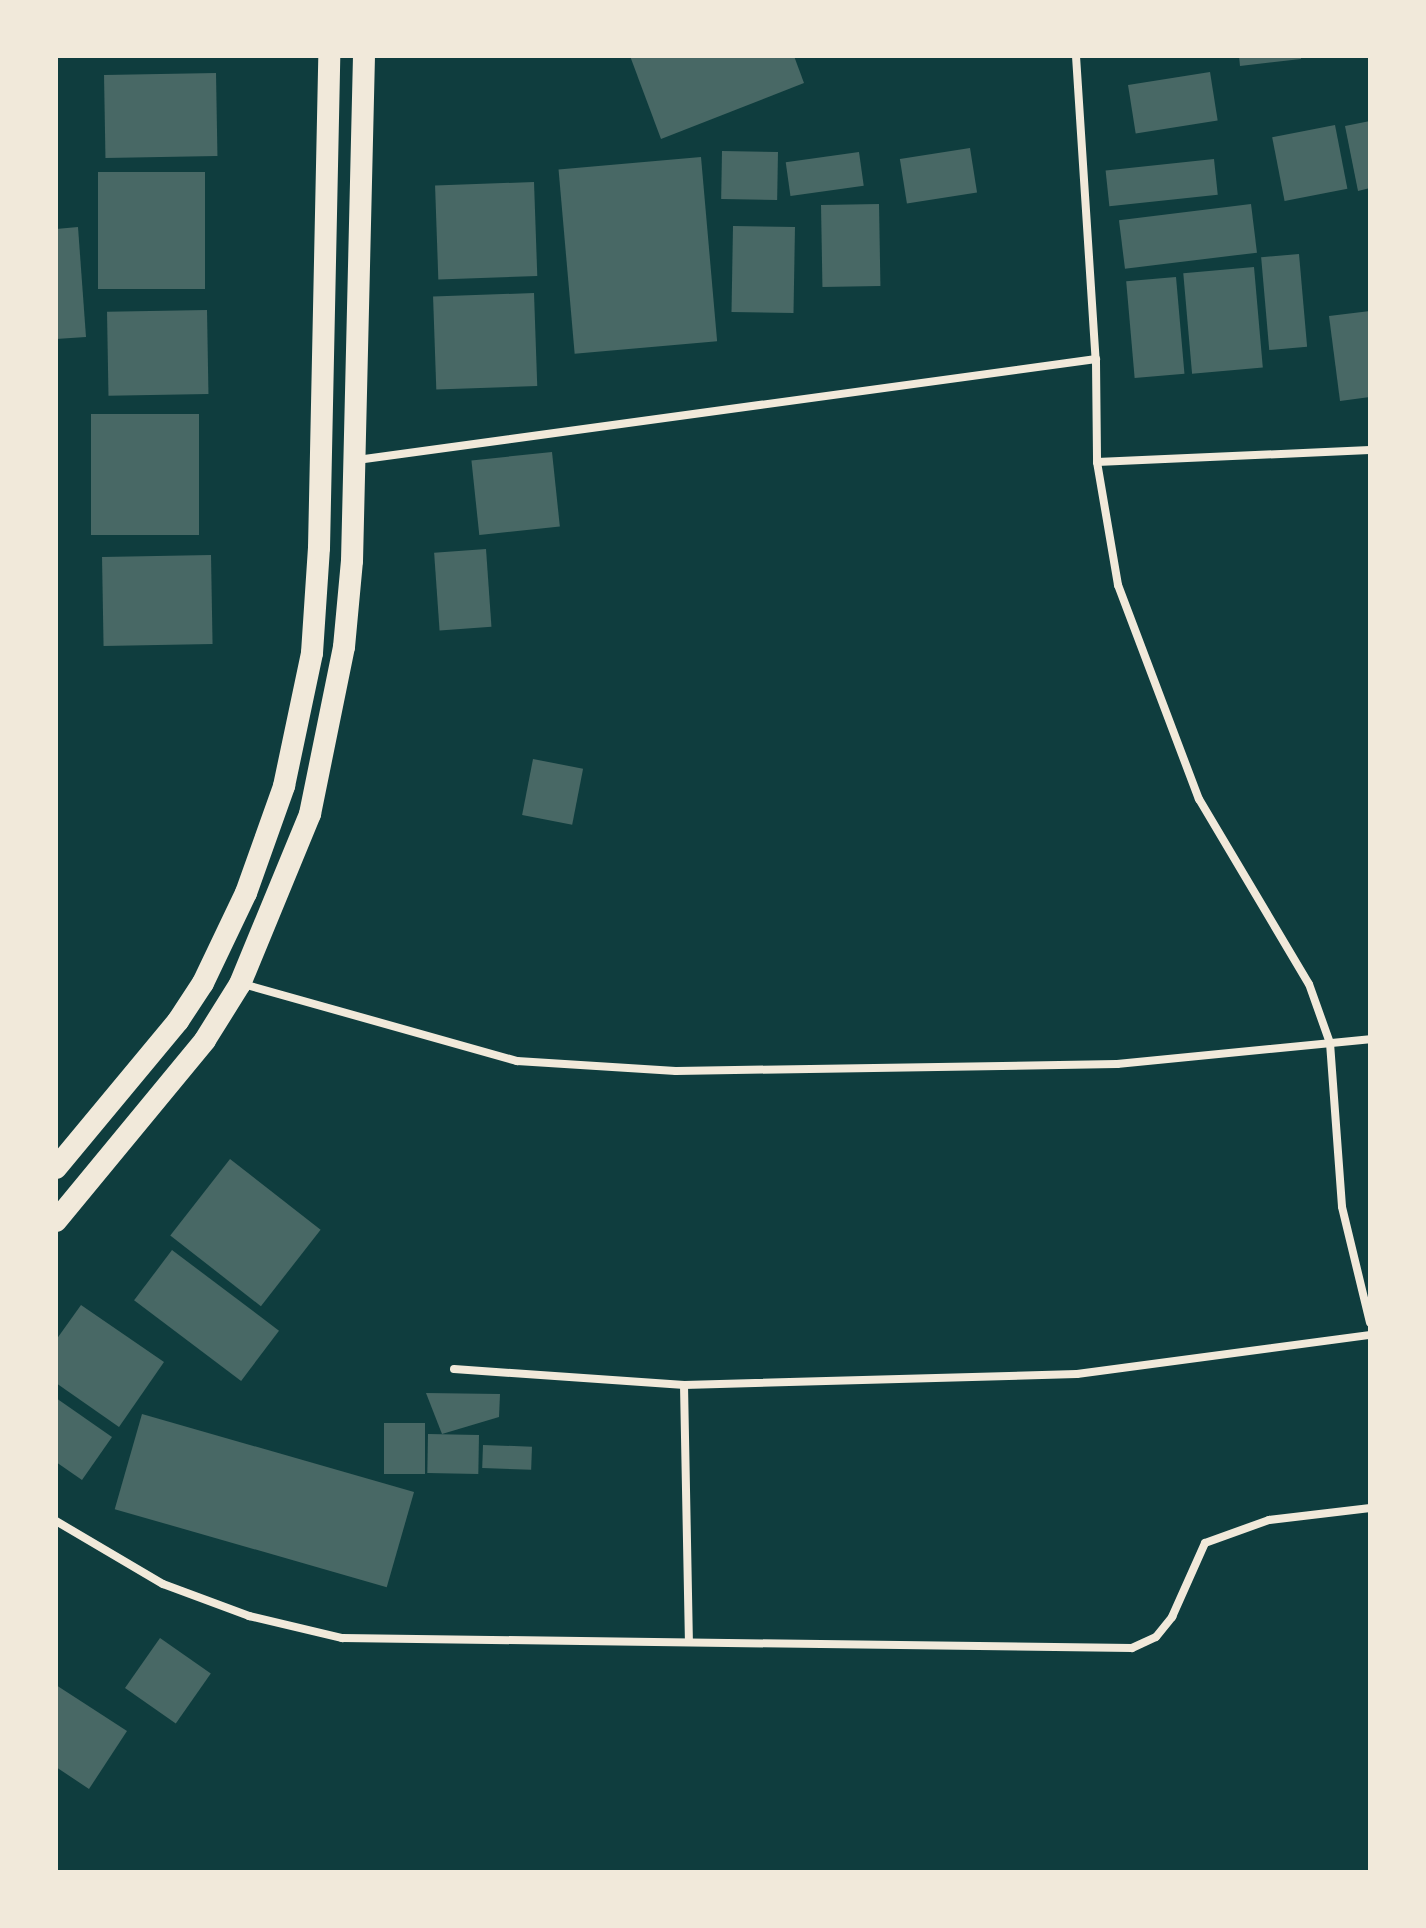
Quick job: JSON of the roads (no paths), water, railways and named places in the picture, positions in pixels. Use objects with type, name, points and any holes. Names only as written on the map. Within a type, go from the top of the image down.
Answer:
[{"type":"highway","points":[[56,1168],[178,1021],[203,983],[251,881],[284,786],[312,653],[319,548],[329,56]]},
{"type":"highway","points":[[56,1221],[205,1040],[240,984],[310,814],[344,647],[357,460],[364,56]]},
{"type":"street","points":[[1076,56],[1096,359],[1097,462],[1118,585],[1199,799],[1309,984],[1330,1043],[1342,1207],[1370,1323]]},
{"type":"street","points":[[357,460],[1096,359]]},
{"type":"street","points":[[1097,462],[1370,450]]},
{"type":"street","points":[[240,984],[517,1061],[645,1070],[868,1072],[1117,1064],[1370,1039]]},
{"type":"street","points":[[454,1369],[684,1385],[1077,1374],[1370,1335]]},
{"type":"street","points":[[684,1385],[689,1642]]},
{"type":"street","points":[[56,1521],[163,1584],[249,1616],[342,1638],[1132,1648],[1156,1637],[1172,1617],[1205,1543],[1269,1520],[1370,1508]]}]
